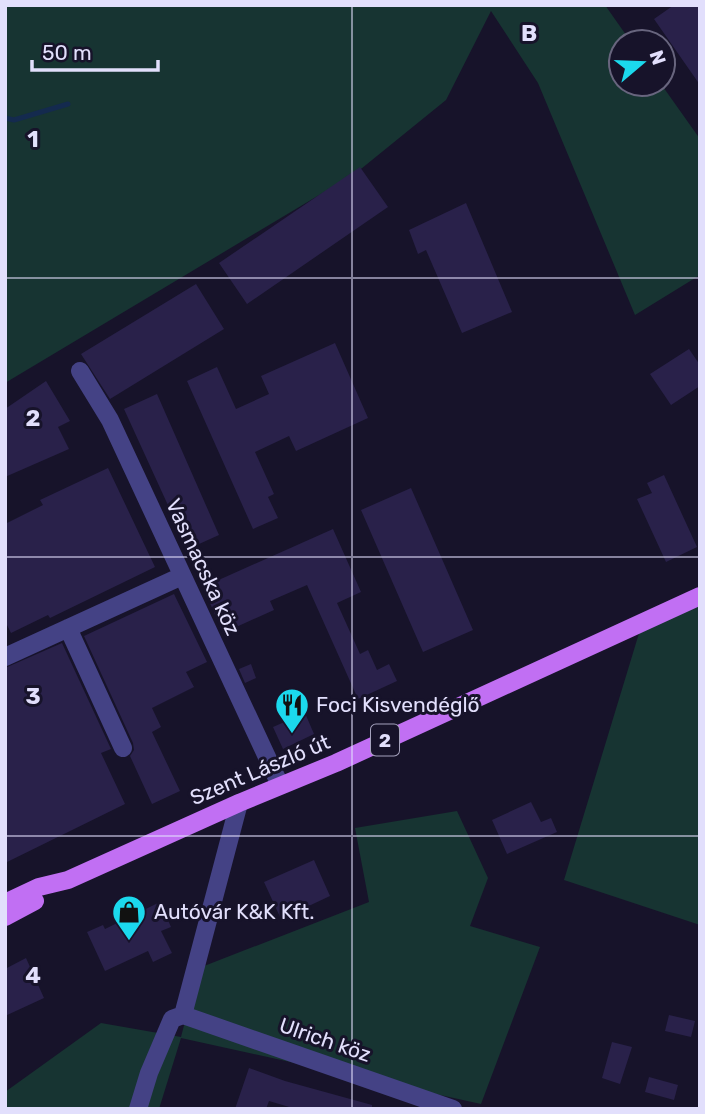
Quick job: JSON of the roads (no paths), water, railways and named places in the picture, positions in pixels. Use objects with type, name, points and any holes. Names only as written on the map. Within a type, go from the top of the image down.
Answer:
[{"type":"main road","name":"Szent László út","points":[[68,880],[348,757],[700,596]]},
{"type":"main road","name":"2","points":[[5,903],[39,887],[68,880]]},
{"type":"main road","name":"2","points":[[5,917],[68,880]]},
{"type":"street","name":"Vasmacska köz","points":[[80,371],[110,420],[280,785]]},
{"type":"street","points":[[5,657],[182,576]]},
{"type":"street","points":[[68,628],[123,748]]},
{"type":"street","points":[[138,1109],[149,1073],[172,1019],[183,1015],[239,803]]},
{"type":"street","name":"Ulrich köz","points":[[183,1015],[453,1109]]},
{"type":"waterway","points":[[5,118],[14,120],[68,104]]},
{"type":"place","name":"Foci Kisvendéglő","points":[[292,735]]},
{"type":"place","name":"Autóvár K&K Kft.","points":[[129,942]]}]
